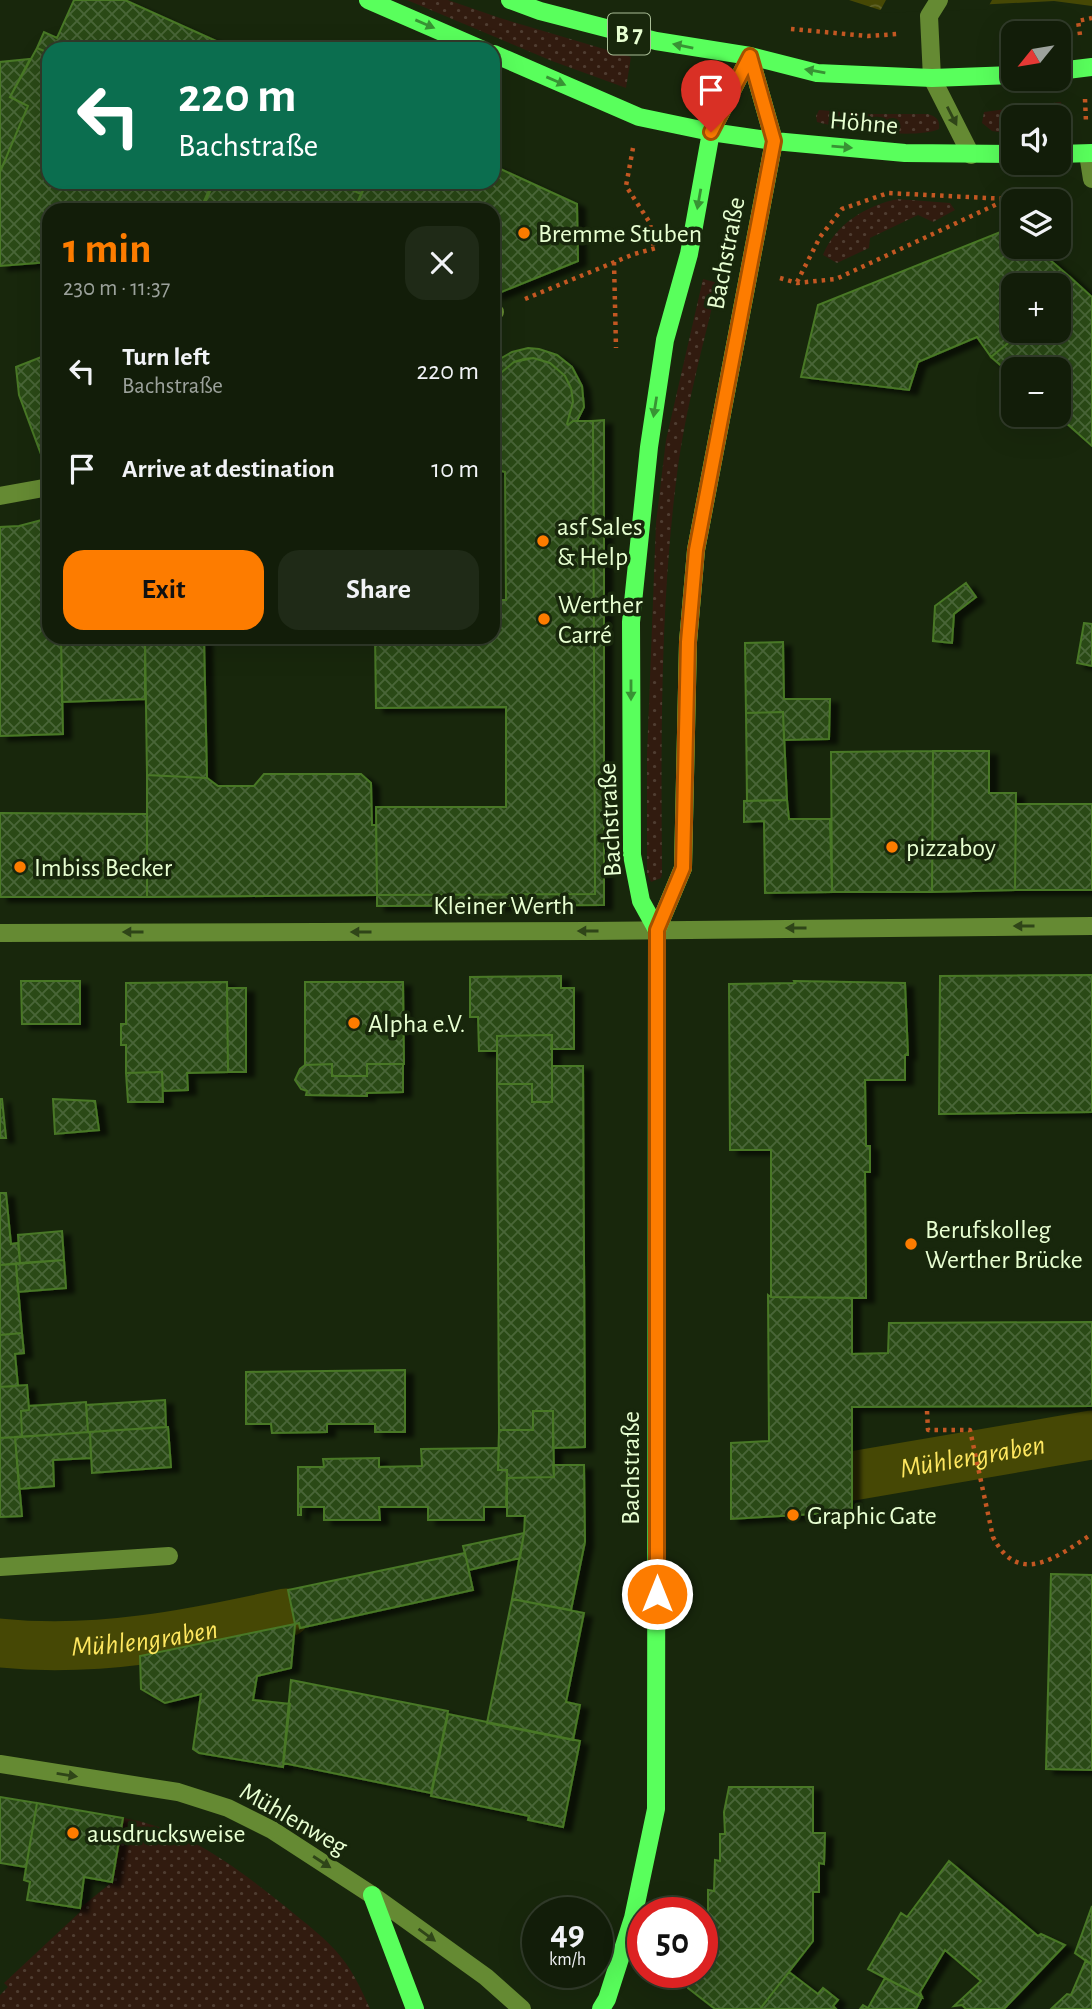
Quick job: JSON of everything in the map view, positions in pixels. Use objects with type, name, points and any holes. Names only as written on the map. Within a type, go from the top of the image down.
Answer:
[{"type":"main road","points":[[368,0],[465,42]]},
{"type":"main road","name":"B 7","points":[[510,0],[540,11],[656,41],[750,56]]},
{"type":"main road","name":"Höhne","points":[[750,56],[817,73],[932,78],[1001,75]]},
{"type":"main road","name":"Bachstraße","points":[[657,930],[641,901],[632,855],[631,622],[649,447],[665,340],[689,254],[711,132],[750,56]]},
{"type":"main road","name":"Bachstraße","points":[[609,2006],[633,1918],[656,1809],[657,930],[683,868],[688,642],[696,550],[774,141],[750,56]]},
{"type":"main road","name":"Höhne","points":[[500,57],[639,117],[711,132],[774,141],[905,153],[1001,154]]},
{"type":"main road","points":[[1071,70],[1092,67]]},
{"type":"main road","points":[[1071,154],[1090,154]]},
{"type":"main road","points":[[372,1895],[415,2009]]},
{"type":"street","points":[[933,16],[932,78],[971,155]]},
{"type":"street","points":[[1090,154],[1092,179]]},
{"type":"street","points":[[0,496],[42,488]]},
{"type":"street","name":"Kleiner Werth","points":[[0,933],[1092,926]]},
{"type":"street","points":[[0,1566],[169,1556]]},
{"type":"street","name":"Mühlenweg","points":[[0,1763],[178,1792],[228,1808],[272,1830],[372,1895],[486,1977],[522,2009]]},
{"type":"path","points":[[780,28],[868,36],[933,16]]},
{"type":"path","points":[[639,117],[626,186],[650,223],[653,261]]},
{"type":"path","points":[[888,192],[1008,199],[836,279],[797,283],[820,237],[842,209],[888,192]]},
{"type":"path","points":[[1071,200],[1080,200]]},
{"type":"path","points":[[500,310],[654,247]]},
{"type":"path","points":[[614,262],[616,348]]},
{"type":"path","points":[[927,1411],[928,1430],[970,1430],[993,1536],[1000,1549],[1014,1561],[1034,1565],[1050,1561],[1092,1534]]},
{"type":"shaded area","points":[[407,0],[448,0],[631,57],[626,88],[552,61]]},
{"type":"shaded area","points":[[1061,102],[1061,105],[1038,105]]},
{"type":"shaded area","points":[[819,110],[868,114],[928,114],[937,119],[939,129],[913,134],[844,128],[817,122]]},
{"type":"shaded area","points":[[1001,110],[1001,132],[992,131],[982,123],[984,112]]},
{"type":"shaded area","points":[[898,199],[950,203],[955,210],[933,222],[918,215],[870,238],[869,248],[837,263],[823,255],[835,234],[853,218],[875,206]]},
{"type":"shaded area","points":[[703,279],[718,283],[687,415],[673,510],[663,666],[662,874],[661,878],[651,882],[647,873],[647,755],[656,523],[666,440]]},
{"type":"shaded area","points":[[123,1818],[146,1823],[189,1840],[230,1864],[268,1892],[335,1950],[354,1976],[370,2009],[0,2009],[0,1995],[8,1987],[4,1983],[80,1912],[80,1908],[112,1882]]},
{"type":"water","points":[[849,0],[1092,0],[1092,6],[1054,1],[880,10]]},
{"type":"pier","points":[[886,0],[992,0],[987,9],[879,13]]},
{"type":"building","points":[[74,0],[125,0],[218,42],[42,42],[42,50],[37,48],[44,32],[57,38]]},
{"type":"building","points":[[37,48],[42,50],[42,189],[207,189],[209,190],[203,203],[42,203],[42,263],[0,266],[0,172],[28,106],[10,97]]},
{"type":"building","points":[[30,59],[10,97],[28,106],[0,172],[0,62]]},
{"type":"building","points":[[500,169],[577,204],[578,261],[500,293],[500,203],[357,203],[364,189],[500,189]]},
{"type":"building","points":[[211,189],[350,189],[361,194],[357,203],[205,203]]},
{"type":"building","points":[[350,189],[364,189],[361,194]]},
{"type":"building","points":[[1001,232],[1001,259],[1049,259],[1065,273],[1001,273],[1001,343],[1008,343],[991,357],[977,337],[918,362],[909,390],[801,377],[818,305]]},
{"type":"building","points":[[1071,278],[1092,297],[1092,446],[1071,427],[1071,357],[1001,357],[1001,366],[991,357],[1008,343],[1071,343]]},
{"type":"building","points":[[528,348],[539,349],[557,355],[572,367],[582,386],[584,407],[577,421],[567,424],[573,402],[571,388],[565,376],[550,363],[533,358],[524,359],[514,362],[500,374],[500,359]]},
{"type":"building","points":[[42,357],[42,457],[19,395],[16,367]]},
{"type":"building","name":"Werther Carré","points":[[533,358],[550,363],[565,376],[571,388],[573,402],[567,424],[573,421],[593,421],[595,894],[377,895],[376,807],[506,807],[506,707],[376,708],[375,644],[500,644],[500,600],[506,600],[505,472],[500,471],[500,374],[514,362]]},
{"type":"building","points":[[604,420],[604,905],[377,906],[377,895],[595,894],[593,421]]},
{"type":"building","points":[[42,520],[42,644],[61,644],[63,734],[0,736],[0,527],[19,526]]},
{"type":"building","points":[[966,583],[976,597],[954,614],[952,643],[933,641],[935,606]]},
{"type":"building","points":[[1084,623],[1092,624],[1092,666],[1077,663]]},
{"type":"building","points":[[783,642],[784,699],[830,699],[829,739],[784,740],[783,712],[746,713],[745,643]]},
{"type":"building","points":[[61,644],[145,644],[145,699],[62,702]]},
{"type":"building","points":[[145,644],[204,644],[207,778],[147,775]]},
{"type":"building","points":[[783,712],[787,800],[747,801],[746,713]]},
{"type":"building","points":[[933,751],[932,892],[832,892],[831,752]]},
{"type":"building","points":[[933,751],[989,751],[989,793],[1016,793],[1015,890],[932,892]]},
{"type":"building","points":[[264,774],[361,774],[371,783],[372,825],[376,825],[377,895],[147,897],[147,775],[207,778],[218,786],[254,786]]},
{"type":"building","points":[[787,800],[789,819],[830,819],[832,892],[765,893],[764,821],[744,822],[744,801]]},
{"type":"building","points":[[1016,804],[1092,804],[1092,890],[1015,890]]},
{"type":"building","points":[[0,813],[147,814],[147,897],[0,897]]},
{"type":"building","points":[[1092,975],[1092,1112],[939,1114],[940,976]]},
{"type":"building","points":[[561,976],[561,988],[574,988],[574,1049],[551,1049],[552,1035],[497,1036],[497,1051],[479,1051],[478,1017],[470,1017],[470,977]]},
{"type":"building","points":[[21,981],[80,981],[80,1024],[22,1024]]},
{"type":"building","points":[[794,981],[905,983],[908,1055],[905,1055],[905,1080],[865,1080],[866,1146],[870,1146],[870,1172],[865,1172],[866,1298],[771,1297],[771,1150],[730,1150],[729,984],[795,983]]},
{"type":"building","points":[[227,982],[228,1072],[187,1073],[188,1090],[163,1091],[162,1072],[126,1073],[126,1045],[121,1045],[121,1024],[126,1024],[126,983]]},
{"type":"building","name":"Alpha e.V.","points":[[305,982],[403,982],[404,1064],[367,1064],[367,1076],[332,1076],[332,1064],[305,1065]]},
{"type":"building","points":[[227,988],[246,988],[246,1072],[228,1072]]},
{"type":"building","points":[[552,1035],[552,1102],[532,1102],[532,1084],[497,1084],[497,1036]]},
{"type":"building","points":[[332,1064],[332,1076],[367,1076],[367,1064],[403,1064],[403,1092],[367,1093],[367,1096],[306,1095],[307,1091],[301,1089],[295,1080],[300,1069],[305,1065]]},
{"type":"building","points":[[552,1066],[583,1066],[585,1447],[553,1448],[553,1411],[533,1411],[533,1430],[499,1430],[497,1084],[532,1084],[532,1102],[552,1102]]},
{"type":"building","points":[[162,1072],[163,1102],[128,1102],[126,1073]]},
{"type":"building","points":[[2,1099],[6,1138],[0,1138]]},
{"type":"building","points":[[53,1099],[95,1101],[99,1130],[55,1134]]},
{"type":"building","points":[[0,1193],[6,1193],[11,1244],[18,1243],[20,1263],[0,1265]]},
{"type":"building","points":[[62,1231],[64,1260],[20,1263],[18,1235]]},
{"type":"building","points":[[64,1260],[66,1288],[18,1292],[16,1264]]},
{"type":"building","points":[[16,1264],[22,1333],[0,1335],[0,1265]]},
{"type":"building","points":[[768,1295],[852,1298],[852,1354],[888,1353],[889,1323],[1092,1322],[1092,1406],[852,1407],[852,1508],[848,1512],[731,1519],[731,1443],[769,1441]]},
{"type":"building","points":[[22,1333],[24,1353],[15,1354],[18,1386],[0,1387],[0,1335]]},
{"type":"building","points":[[405,1370],[405,1432],[375,1432],[375,1424],[327,1424],[327,1432],[272,1433],[271,1424],[246,1424],[246,1372]]},
{"type":"building","points":[[27,1385],[29,1410],[21,1411],[22,1437],[0,1438],[0,1387]]},
{"type":"building","points":[[165,1400],[166,1427],[88,1432],[86,1405]]},
{"type":"building","points":[[86,1402],[88,1432],[22,1437],[21,1411],[29,1410],[29,1406]]},
{"type":"building","points":[[533,1411],[553,1411],[554,1477],[507,1478],[507,1470],[498,1470],[499,1430],[533,1430]]},
{"type":"building","points":[[168,1427],[171,1467],[92,1473],[90,1432]]},
{"type":"building","points":[[90,1432],[91,1458],[53,1460],[54,1486],[19,1489],[15,1437]]},
{"type":"building","points":[[15,1437],[22,1516],[0,1517],[0,1438]]},
{"type":"building","points":[[499,1448],[498,1470],[507,1470],[506,1507],[484,1507],[484,1520],[428,1520],[428,1507],[379,1507],[380,1520],[324,1520],[324,1507],[301,1507],[301,1515],[298,1515],[298,1467],[324,1467],[323,1459],[379,1458],[379,1467],[422,1466],[421,1449]]},
{"type":"building","points":[[553,1465],[584,1465],[585,1542],[571,1610],[512,1599],[525,1516],[507,1516],[507,1478],[554,1477]]},
{"type":"building","points":[[524,1533],[520,1558],[469,1570],[463,1546]]},
{"type":"building","points":[[465,1553],[473,1590],[300,1628],[299,1623],[295,1624],[288,1590]]},
{"type":"building","points":[[1051,1574],[1092,1575],[1092,1770],[1046,1769]]},
{"type":"building","points":[[512,1599],[584,1613],[566,1702],[580,1705],[573,1740],[487,1723]]},
{"type":"building","points":[[295,1624],[291,1668],[257,1676],[253,1700],[290,1704],[283,1767],[199,1753],[193,1749],[201,1694],[165,1703],[141,1689],[140,1656]]},
{"type":"building","points":[[291,1680],[448,1711],[431,1793],[283,1763]]},
{"type":"building","points":[[448,1714],[580,1741],[563,1827],[528,1820],[529,1816],[431,1796]]},
{"type":"building","points":[[729,1787],[813,1787],[813,1833],[825,1833],[824,1864],[819,1863],[819,1892],[813,1892],[813,1941],[760,2009],[715,2009],[688,1988],[718,1988],[718,1897],[708,1897],[708,1890],[714,1891],[715,1860],[720,1861],[720,1834],[725,1834],[724,1812]]},
{"type":"building","points":[[0,1797],[37,1803],[26,1867],[0,1863]]},
{"type":"building","points":[[37,1803],[123,1818],[112,1882],[84,1877],[80,1908],[27,1900],[30,1882],[24,1880]]},
{"type":"building","points":[[949,1861],[1038,1936],[1041,1934],[1065,1945],[1004,2009],[966,2009],[962,2005],[954,2006],[981,1981],[945,1950],[920,1992],[922,1997],[868,1969],[901,1913],[907,1917]]},
{"type":"building","points":[[1092,1906],[1092,1965],[1075,1953]]},
{"type":"building","points":[[1086,1960],[1092,1965],[1092,2009],[1051,2009],[1067,1994],[1071,1995]]},
{"type":"building","points":[[789,1972],[818,1994],[823,1988],[838,2000],[833,2006],[836,2009],[760,2009]]},
{"type":"building","points":[[885,1978],[922,1997],[916,2009],[860,2009],[863,2005],[868,2008]]},
{"type":"waterway","name":"Mühlengraben","points":[[852,1476],[1092,1435]]},
{"type":"waterway","name":"Mühlengraben","points":[[0,1643],[73,1645],[144,1640],[286,1613]]},
{"type":"place","name":"Bremme Stuben","points":[[524,233]]},
{"type":"place","name":"asf Sales & Help","points":[[543,541]]},
{"type":"place","name":"Werther Carré","points":[[544,619]]},
{"type":"place","name":"pizzaboy","points":[[892,847]]},
{"type":"place","name":"Imbiss Becker","points":[[20,867]]},
{"type":"place","name":"Alpha e.V.","points":[[354,1023]]},
{"type":"place","name":"Berufskolleg Werther Brücke","points":[[911,1244]]},
{"type":"place","name":"Graphic Gate","points":[[793,1515]]},
{"type":"place","name":"ausdrucksweise","points":[[73,1833]]},
{"type":"route","points":[[657,1594],[657,930],[683,868],[688,642],[696,550],[774,141],[750,56],[711,132]]}]
